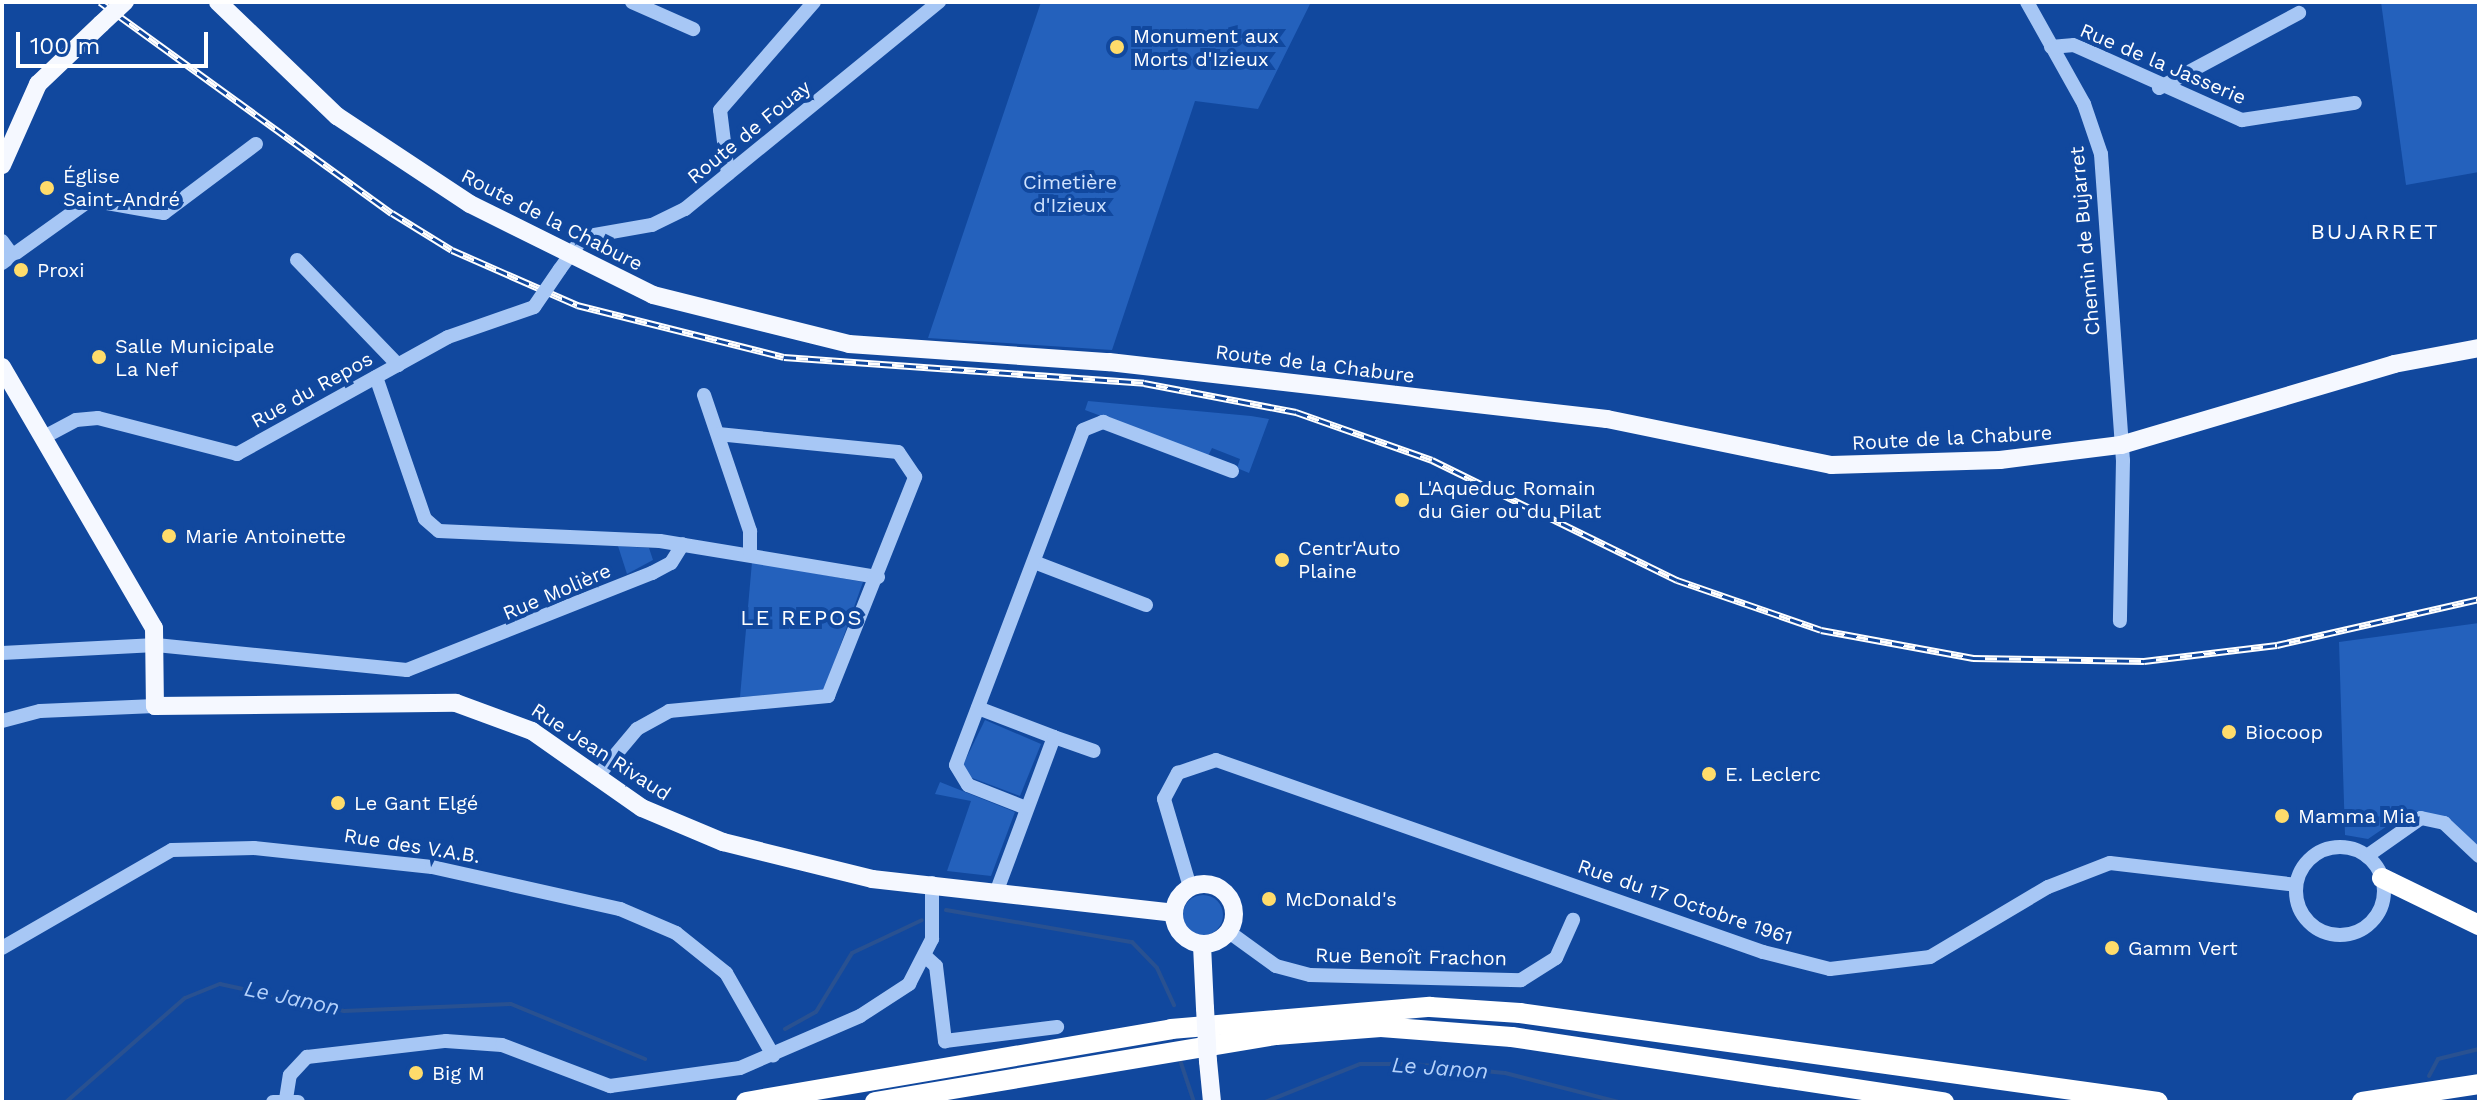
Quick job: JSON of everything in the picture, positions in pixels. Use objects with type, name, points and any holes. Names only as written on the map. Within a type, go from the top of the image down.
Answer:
[{"type":"highway","points":[[2382,878],[2479,925]]},
{"type":"highway","points":[[746,1102],[1253,1018],[1415,1007],[1520,1013],[2158,1102]]},
{"type":"highway","points":[[875,1102],[1264,1037],[1381,1027],[1512,1037],[1944,1102]]},
{"type":"highway","points":[[2362,1102],[2479,1084]]},
{"type":"main road","points":[[2,165],[38,84],[125,2]]},
{"type":"main road","name":"Route de la Chabure","points":[[221,4],[373,144],[563,262],[653,295],[807,337],[1109,362],[1607,419],[1801,463],[2000,460],[2121,445],[2394,364],[2479,348]]},
{"type":"main road","points":[[2,367],[46,436],[151,622],[156,645],[155,706]]},
{"type":"main road","name":"Rue Jean Rivaud","points":[[155,706],[436,699],[515,722],[596,778],[669,822],[723,842],[872,879],[997,890],[1173,913]]},
{"type":"main road","points":[[1210,884],[1227,894],[1234,913],[1229,932],[1202,945],[1184,938],[1173,913],[1190,887],[1210,884]]},
{"type":"main road","points":[[1202,945],[1212,1102]]},
{"type":"street","points":[[632,2],[693,29]]},
{"type":"street","points":[[728,174],[720,110],[814,2]]},
{"type":"street","name":"Route de Fouay","points":[[563,262],[592,233],[668,219],[939,2]]},
{"type":"street","name":"Chemin de Bujarret","points":[[2027,2],[2084,104],[2101,154],[2121,445],[2120,621]]},
{"type":"street","points":[[2159,88],[2299,13]]},
{"type":"street","name":"Rue de la Jasserie","points":[[2051,47],[2074,45],[2159,88],[2248,121],[2355,103]]},
{"type":"street","points":[[2,241],[7,259],[90,200],[164,213],[256,144]]},
{"type":"street","points":[[297,260],[398,365]]},
{"type":"street","name":"Rue du Repos","points":[[46,436],[76,420],[98,418],[237,454],[398,365],[534,307],[563,262]]},
{"type":"street","points":[[376,377],[425,519],[439,531],[683,544],[878,577]]},
{"type":"street","points":[[704,395],[718,434],[750,553]]},
{"type":"street","points":[[1026,808],[968,785],[955,772],[1089,424],[1103,422],[1232,471]]},
{"type":"street","points":[[596,778],[637,729],[669,711],[828,696],[878,577],[915,477],[905,455],[718,434]]},
{"type":"street","name":"Rue Molière","points":[[156,645],[393,671],[437,664],[662,568],[683,544]]},
{"type":"street","points":[[1034,562],[1146,605]]},
{"type":"street","points":[[2,653],[156,645]]},
{"type":"street","points":[[2,721],[40,711],[155,706]]},
{"type":"street","points":[[978,708],[1094,751]]},
{"type":"street","points":[[997,890],[1054,737]]},
{"type":"street","name":"Rue du 17 Octobre 1961","points":[[1190,887],[1164,799],[1178,773],[1216,760],[1763,952],[1830,969],[1930,957],[2048,887],[2110,863],[2296,885]]},
{"type":"street","points":[[2367,856],[2421,818],[2444,823],[2479,856]]},
{"type":"street","name":"Rue des V.A.B.","points":[[2,948],[172,850],[254,848],[432,867],[620,909],[676,933],[726,973],[773,1055]]},
{"type":"street","points":[[2348,848],[2367,856],[2382,878],[2379,910],[2348,934],[2311,924],[2296,885],[2320,852],[2348,848]]},
{"type":"street","points":[[286,1101],[290,1075],[307,1057],[446,1041],[502,1045],[584,1079],[630,1087],[773,1055],[884,1003],[926,957],[932,883]]},
{"type":"street","name":"Rue Benoît Frachon","points":[[1229,932],[1276,966],[1310,975],[1521,980],[1556,958],[1573,920]]},
{"type":"street","points":[[926,957],[936,966],[945,1041],[1057,1027]]},
{"type":"green space","name":"Cimetière d'Izieux","points":[[1041,2],[1311,2],[1258,109],[1195,101],[1112,350],[928,338]]},
{"type":"green space","points":[[2381,2],[2479,2],[2479,172],[2406,185]]},
{"type":"green space","points":[[1088,401],[1269,419],[1249,473],[1237,468],[1240,459],[1212,448],[1208,456],[1085,410]]},
{"type":"green space","points":[[618,546],[649,548],[653,560],[627,574]]},
{"type":"green space","points":[[752,562],[863,582],[824,691],[740,697]]},
{"type":"green space","points":[[2479,623],[2479,846],[2426,812],[2396,820],[2368,839],[2345,835],[2339,642]]},
{"type":"green space","points":[[985,720],[1041,744],[1020,796],[967,776],[962,767]]},
{"type":"green space","points":[[940,782],[1015,812],[991,876],[947,871],[971,801],[935,794]]},
{"type":"green space","points":[[1203,895],[1217,901],[1223,915],[1217,929],[1203,935],[1189,929],[1183,915],[1189,901]]},
{"type":"waterway","name":"Le Janon","points":[[946,910],[1132,942],[1157,968],[1174,1005]]},
{"type":"waterway","name":"Le Janon","points":[[785,1029],[816,1012],[852,953],[922,920]]},
{"type":"waterway","name":"Le Janon","points":[[66,1102],[185,998],[220,984],[344,1011],[511,1004],[645,1059]]},
{"type":"waterway","name":"Le Janon","points":[[2429,1076],[2438,1059],[2479,1049]]},
{"type":"waterway","name":"Le Janon","points":[[1181,1063],[1194,1102]]},
{"type":"waterway","name":"Le Janon","points":[[1265,1102],[1360,1064],[1413,1064],[1505,1073],[1619,1102]]},
{"type":"railway","points":[[100,2],[392,213],[452,250],[577,305],[784,357],[1144,383],[1296,412],[1432,460],[1677,580],[1821,630],[1973,658],[2144,661],[2277,645],[2479,599]]},
{"type":"place","name":"Monument aux Morts d'Izieux","points":[[1117,47]]},
{"type":"place","name":"Église Saint-André","points":[[47,188]]},
{"type":"place","name":"Proxi","points":[[21,270]]},
{"type":"place","name":"Salle Municipale La Nef","points":[[99,357]]},
{"type":"place","name":"L'Aqueduc Romain du Gier ou du Pilat","points":[[1402,500]]},
{"type":"place","name":"Marie Antoinette","points":[[169,536]]},
{"type":"place","name":"Centr'Auto Plaine","points":[[1282,560]]},
{"type":"place","name":"Biocoop","points":[[2229,732]]},
{"type":"place","name":"E. Leclerc","points":[[1709,774]]},
{"type":"place","name":"Le Gant Elgé","points":[[338,803]]},
{"type":"place","name":"Mamma Mia","points":[[2282,816]]},
{"type":"place","name":"McDonald's","points":[[1269,899]]},
{"type":"place","name":"Gamm Vert","points":[[2112,948]]},
{"type":"place","name":"Big M","points":[[416,1073]]},
{"type":"district","name":"BUJARRET","points":[[2375,232]]},
{"type":"district","name":"LE REPOS","points":[[802,618]]}]
